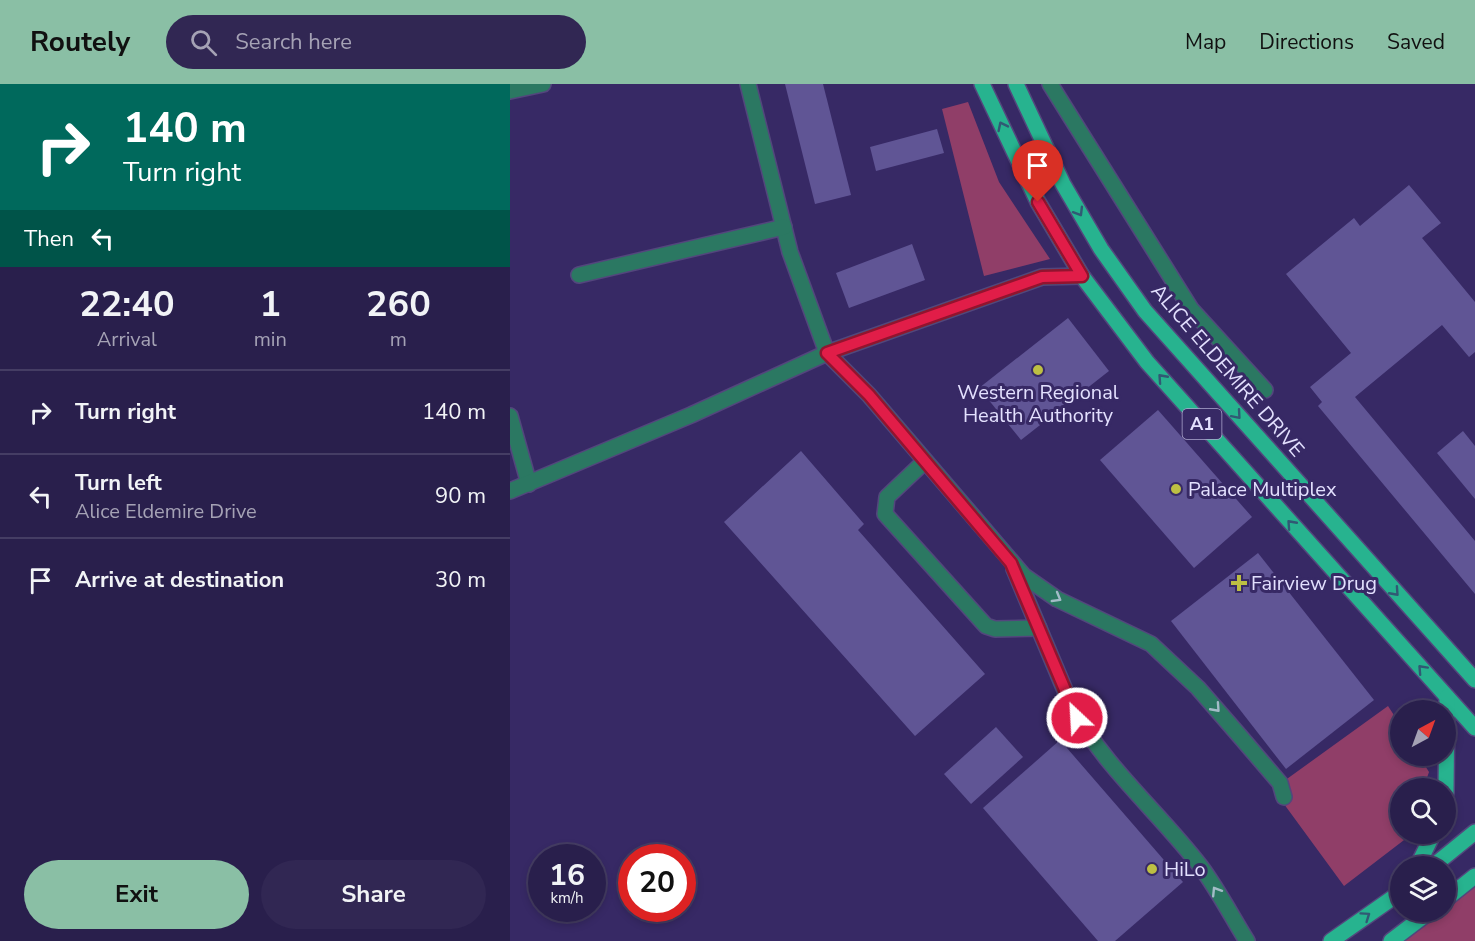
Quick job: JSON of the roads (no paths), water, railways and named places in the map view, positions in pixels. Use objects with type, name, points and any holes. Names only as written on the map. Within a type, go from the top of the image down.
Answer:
[{"type":"main road","name":"A1","points":[[982,84],[1038,202],[1082,276],[1147,362],[1475,728]]},
{"type":"main road","name":"ALICE ELDEMIRE DRIVE","points":[[1016,84],[1063,184],[1101,249],[1145,311],[1475,680]]},
{"type":"main road","points":[[1446,778],[1447,697]]},
{"type":"main road","points":[[1446,856],[1475,832]]},
{"type":"main road","points":[[1456,891],[1475,876]]},
{"type":"main road","points":[[1331,941],[1390,900]]},
{"type":"main road","points":[[1391,941],[1416,922]]},
{"type":"lane","points":[[510,92],[543,84]]},
{"type":"lane","points":[[748,84],[790,252],[827,353],[869,395],[924,462],[1024,576],[1057,599],[1150,644],[1198,688],[1280,783],[1284,797]]},
{"type":"lane","points":[[1050,84],[1191,309],[1265,390]]},
{"type":"lane","points":[[579,275],[784,227]]},
{"type":"lane","points":[[510,491],[827,353],[1042,277],[1082,276]]},
{"type":"lane","points":[[510,416],[529,483]]},
{"type":"lane","points":[[924,462],[887,497],[885,514],[986,626],[994,629],[1039,628]]},
{"type":"lane","points":[[1011,563],[1083,728],[1110,764],[1201,868],[1247,941]]},
{"type":"place","name":"Western Regional Health Authority","points":[[1038,370]]},
{"type":"place","name":"Palace Multiplex","points":[[1176,489]]},
{"type":"place","name":"Fairview Drug","points":[[1239,583]]},
{"type":"place","name":"HiLo","points":[[1152,869]]}]
